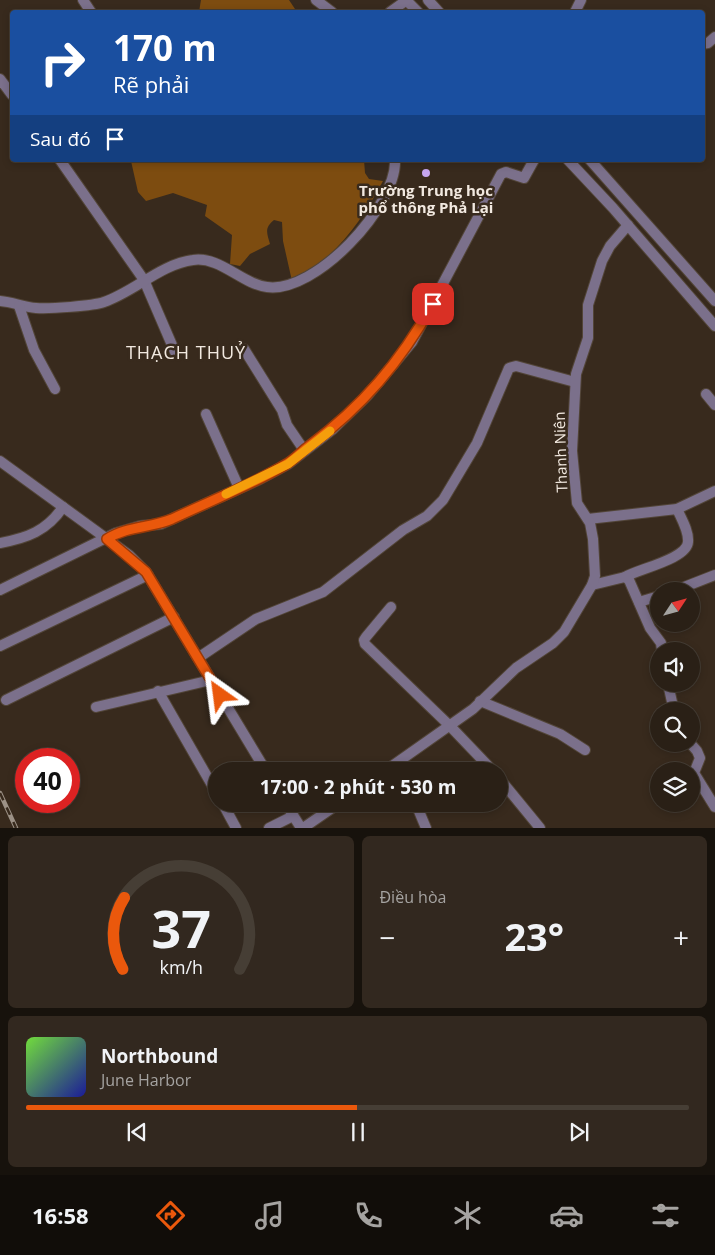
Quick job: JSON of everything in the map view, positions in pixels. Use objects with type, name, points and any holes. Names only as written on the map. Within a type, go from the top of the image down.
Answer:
[{"type":"street","points":[[316,0],[329,10]]},
{"type":"street","points":[[393,10],[406,0],[416,10]]},
{"type":"street","points":[[428,0],[437,10]]},
{"type":"street","points":[[0,79],[10,92]]},
{"type":"street","points":[[61,162],[144,280],[175,352]]},
{"type":"street","points":[[0,301],[17,303],[19,306],[39,308],[104,302],[144,280],[193,260],[206,261],[230,270],[254,285],[282,287],[299,282],[345,248],[361,232],[384,196],[395,172],[395,162]]},
{"type":"street","points":[[0,590],[116,533],[140,526],[161,524],[239,488],[288,464],[333,429],[367,396],[406,349],[433,304],[501,174],[506,172],[524,178],[533,162]]},
{"type":"street","points":[[570,162],[628,225],[715,326]]},
{"type":"street","points":[[592,162],[715,301]]},
{"type":"street","name":"Thanh Niên","points":[[405,762],[480,701],[510,673],[553,643],[564,632],[592,585],[595,576],[593,539],[588,519],[577,503],[571,437],[575,382],[589,328],[588,305],[602,261],[610,246],[628,225]]},
{"type":"street","points":[[19,306],[34,350],[55,389]]},
{"type":"street","points":[[244,349],[282,410],[287,425],[304,450]]},
{"type":"street","points":[[198,658],[256,619],[323,592],[404,530],[427,516],[443,500],[477,443],[509,368],[516,366],[575,382]]},
{"type":"street","points":[[706,394],[715,404]]},
{"type":"street","points":[[206,414],[239,488]]},
{"type":"street","points":[[0,461],[129,555],[148,575],[261,762]]},
{"type":"street","points":[[588,519],[677,508],[715,491]]},
{"type":"street","points":[[0,543],[19,539],[37,532],[54,520],[63,507]]},
{"type":"street","points":[[592,585],[625,577],[663,563],[686,547],[688,542],[685,526],[677,508]]},
{"type":"street","points":[[0,646],[148,575]]},
{"type":"street","points":[[697,582],[715,575]]},
{"type":"street","points":[[625,577],[629,580],[650,628],[660,642]]},
{"type":"street","points":[[639,602],[650,599]]},
{"type":"street","points":[[391,607],[366,637],[365,644],[484,762]]},
{"type":"street","points":[[6,700],[174,617]]},
{"type":"street","points":[[96,707],[211,680]]},
{"type":"street","points":[[158,691],[208,778]]},
{"type":"street","points":[[480,701],[560,734],[585,750]]},
{"type":"street","points":[[698,752],[700,758],[694,770],[695,777],[715,807]]},
{"type":"street","points":[[508,789],[540,828]]},
{"type":"street","points":[[227,812],[236,828]]},
{"type":"street","points":[[291,812],[302,828],[326,812]]},
{"type":"street","points":[[419,812],[426,828]]},
{"type":"street","points":[[269,828],[293,816]]},
{"type":"shaded area","points":[[201,0],[289,0],[296,10],[199,10]]},
{"type":"shaded area","points":[[131,162],[364,162],[365,173],[369,179],[383,181],[366,211],[334,251],[292,281],[283,241],[282,222],[274,220],[269,226],[267,234],[270,244],[250,254],[240,266],[230,264],[232,235],[205,216],[207,205],[173,193],[146,201],[138,192]]},
{"type":"railway","points":[[0,793],[16,828]]},
{"type":"slow traffic","points":[[226,494],[288,464],[330,431]]},
{"type":"place","name":"Trường Trung học phổ thông Phả Lại","points":[[426,173]]},
{"type":"district","name":"THẠCH THUỶ","points":[[186,352]]},
{"type":"route","points":[[220,695],[146,572],[129,555],[107,539],[116,533],[140,526],[161,524],[260,479],[288,464],[333,429],[367,396],[412,342],[433,304]]}]
